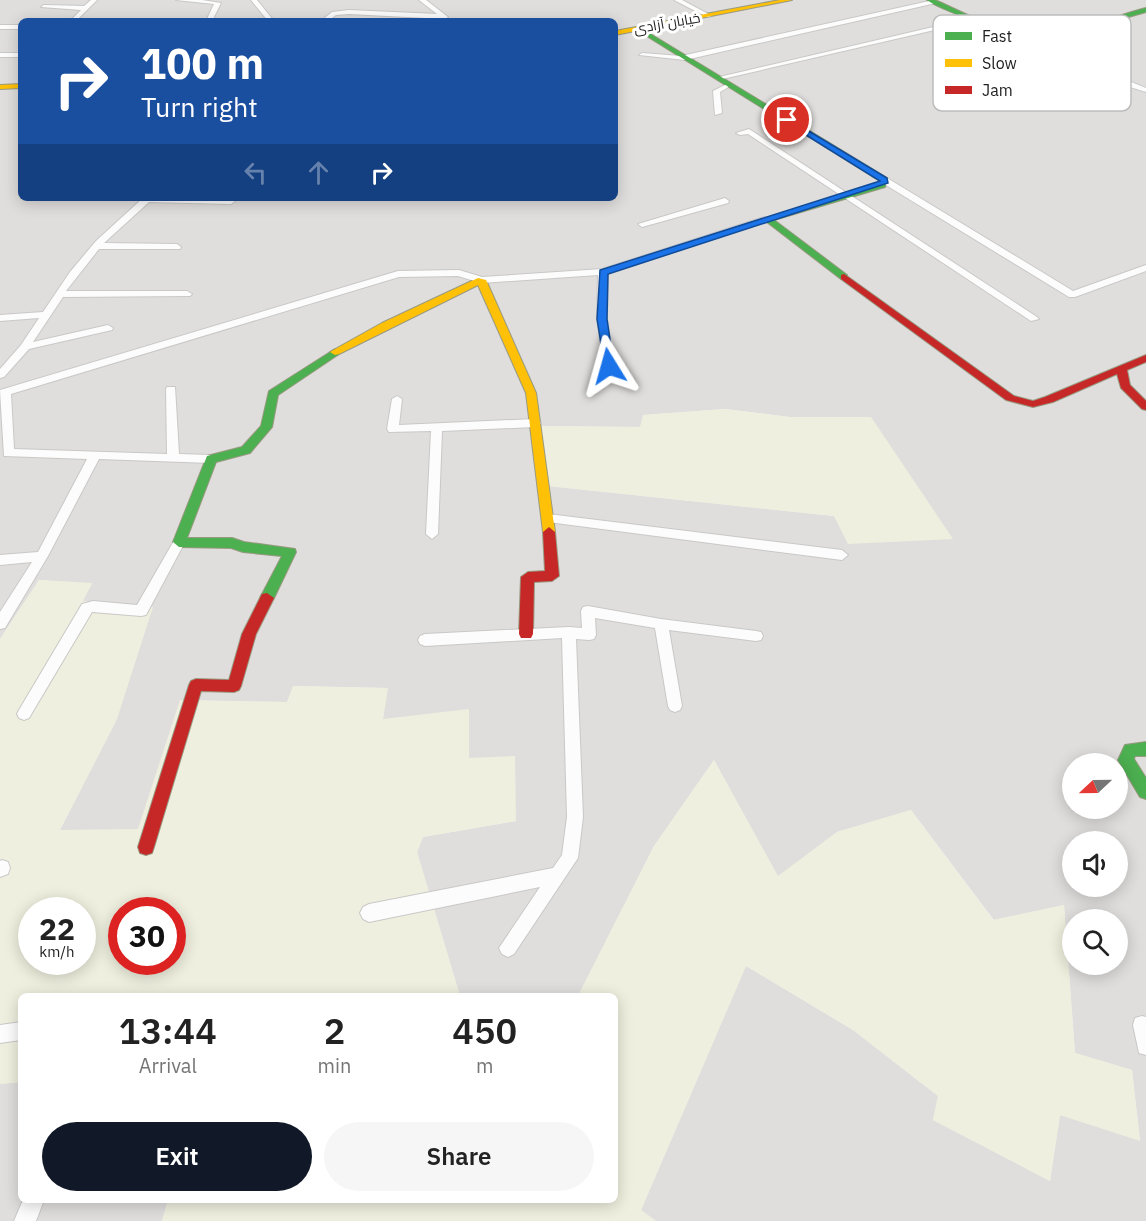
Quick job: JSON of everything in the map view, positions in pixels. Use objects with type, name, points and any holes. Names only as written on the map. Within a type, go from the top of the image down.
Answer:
[{"type":"main road","name":"خیابان آزادی","points":[[618,32],[789,0]]},
{"type":"main road","points":[[932,1],[964,15]]},
{"type":"main road","points":[[1127,15],[1144,11]]},
{"type":"main road","points":[[639,29],[884,180],[882,185],[767,219],[776,228],[1010,398],[1033,404],[1049,400],[1146,358]]},
{"type":"main road","points":[[0,87],[18,86]]},
{"type":"main road","points":[[146,847],[196,685],[234,686],[249,634],[290,552],[243,547],[232,543],[179,542],[191,516],[211,459],[246,450],[266,427],[273,393],[304,372],[371,332],[438,303],[481,280],[531,393],[548,518],[552,576],[528,577],[526,634]]},
{"type":"main road","points":[[1121,369],[1120,379],[1123,384],[1146,407]]},
{"type":"main road","points":[[1097,380],[1123,384]]},
{"type":"main road","points":[[1146,748],[1130,750],[1126,760],[1146,792]]},
{"type":"street","points":[[76,18],[94,0]]},
{"type":"street","points":[[179,0],[218,3],[210,18]]},
{"type":"street","points":[[254,0],[269,18]]},
{"type":"street","points":[[422,0],[446,18]]},
{"type":"street","points":[[677,0],[709,16]]},
{"type":"street","points":[[642,55],[684,57],[932,1]]},
{"type":"street","points":[[44,7],[86,8]]},
{"type":"street","points":[[328,18],[334,13],[349,12],[433,18]]},
{"type":"street","points":[[0,27],[18,27]]},
{"type":"street","points":[[718,113],[716,91],[724,81],[933,30]]},
{"type":"street","points":[[0,55],[18,55]]},
{"type":"street","points":[[1131,84],[1146,90]]},
{"type":"street","points":[[741,133],[749,131],[1034,319]]},
{"type":"street","points":[[884,180],[1072,295],[1146,268]]},
{"type":"street","points":[[0,375],[4,366],[25,346],[62,294],[73,274],[97,246],[145,201]]},
{"type":"street","points":[[642,224],[725,201]]},
{"type":"street","points":[[211,459],[173,456],[8,453],[3,393],[398,274],[459,273],[481,280],[603,272],[767,219]]},
{"type":"street","points":[[97,246],[177,247]]},
{"type":"street","points":[[603,272],[602,319],[609,366]]},
{"type":"street","points":[[62,294],[187,294]]},
{"type":"street","points":[[0,318],[47,315]]},
{"type":"street","points":[[25,346],[108,328]]},
{"type":"street","points":[[171,389],[173,456]]},
{"type":"street","points":[[397,399],[393,429],[535,423]]},
{"type":"street","points":[[432,534],[437,427]]},
{"type":"street","points":[[0,624],[42,556],[95,455]]},
{"type":"street","points":[[548,518],[842,555]]},
{"type":"street","points":[[24,714],[87,608],[93,606],[141,611],[179,542]]},
{"type":"street","points":[[0,560],[42,556]]},
{"type":"street","points":[[425,640],[569,632],[589,635],[588,611],[662,624],[756,636]]},
{"type":"street","points":[[662,624],[675,706]]},
{"type":"street","points":[[508,948],[570,858],[575,817],[569,632]]},
{"type":"street","points":[[369,914],[456,894],[559,875]]},
{"type":"street","points":[[1142,1024],[1146,1046]]},
{"type":"street","points":[[0,1034],[18,1031]]},
{"type":"street","points":[[25,1221],[33,1203]]},
{"type":"shaded area","points":[[0,0],[1146,0],[1146,1221],[656,1221],[641,1210],[746,966],[853,1030],[938,1096],[933,1120],[1050,1181],[1060,1115],[1140,1140],[1132,1070],[1075,1053],[1069,975],[1128,975],[1128,909],[1064,909],[1064,905],[994,920],[911,810],[837,832],[778,877],[714,760],[654,846],[580,993],[459,993],[417,852],[423,837],[516,821],[469,758],[383,719],[387,688],[294,686],[287,702],[181,700],[138,830],[60,830],[117,719],[82,601],[92,584],[39,580],[0,639]],"holes":[[[725,409],[790,417],[834,516],[538,485],[533,426],[641,427],[644,415]]]},
{"type":"shaded area","points":[[18,1082],[18,1203],[167,1203],[162,1221],[0,1221],[0,1084]]},
{"type":"green space","points":[[725,409],[790,417],[871,417],[953,539],[848,544],[834,516],[538,485],[533,426],[640,427],[643,415]]},
{"type":"green space","points":[[39,580],[92,583],[83,601],[153,607],[117,719],[60,830],[138,829],[180,700],[287,702],[293,686],[388,688],[383,719],[469,709],[469,758],[515,756],[516,821],[423,837],[417,852],[459,993],[18,993],[18,1082],[0,1084],[0,639]]},
{"type":"green space","points":[[714,760],[778,876],[837,832],[911,810],[993,920],[1064,905],[1064,909],[1062,909],[1062,975],[1069,975],[1075,1053],[1132,1070],[1140,1141],[1060,1115],[1050,1181],[933,1120],[938,1096],[853,1030],[746,966],[641,1210],[656,1221],[162,1221],[167,1203],[618,1203],[618,993],[580,993],[654,846]]},
{"type":"traffic: fast","points":[[930,0],[963,15]]},
{"type":"traffic: fast","points":[[1128,15],[1146,10]]},
{"type":"traffic: fast","points":[[639,29],[884,180],[882,185],[767,219],[844,277]]},
{"type":"traffic: fast","points":[[267,598],[290,552],[243,547],[232,543],[179,542],[191,516],[211,459],[246,450],[266,427],[273,393],[335,352]]},
{"type":"traffic: fast","points":[[1146,749],[1130,750],[1126,760],[1146,792]]},
{"type":"traffic: slow","points":[[618,32],[789,0]]},
{"type":"traffic: slow","points":[[0,87],[18,86]]},
{"type":"traffic: slow","points":[[335,352],[481,280],[531,393],[549,532]]},
{"type":"traffic: jam","points":[[844,277],[1010,398],[1033,404],[1049,400],[1146,358]]},
{"type":"traffic: jam","points":[[1121,369],[1125,386],[1146,407]]},
{"type":"traffic: jam","points":[[526,634],[528,577],[552,576],[549,532]]},
{"type":"traffic: jam","points":[[146,847],[196,685],[234,686],[249,634],[267,598]]},
{"type":"route","points":[[609,366],[602,319],[603,272],[884,183],[884,180],[787,120]]}]
